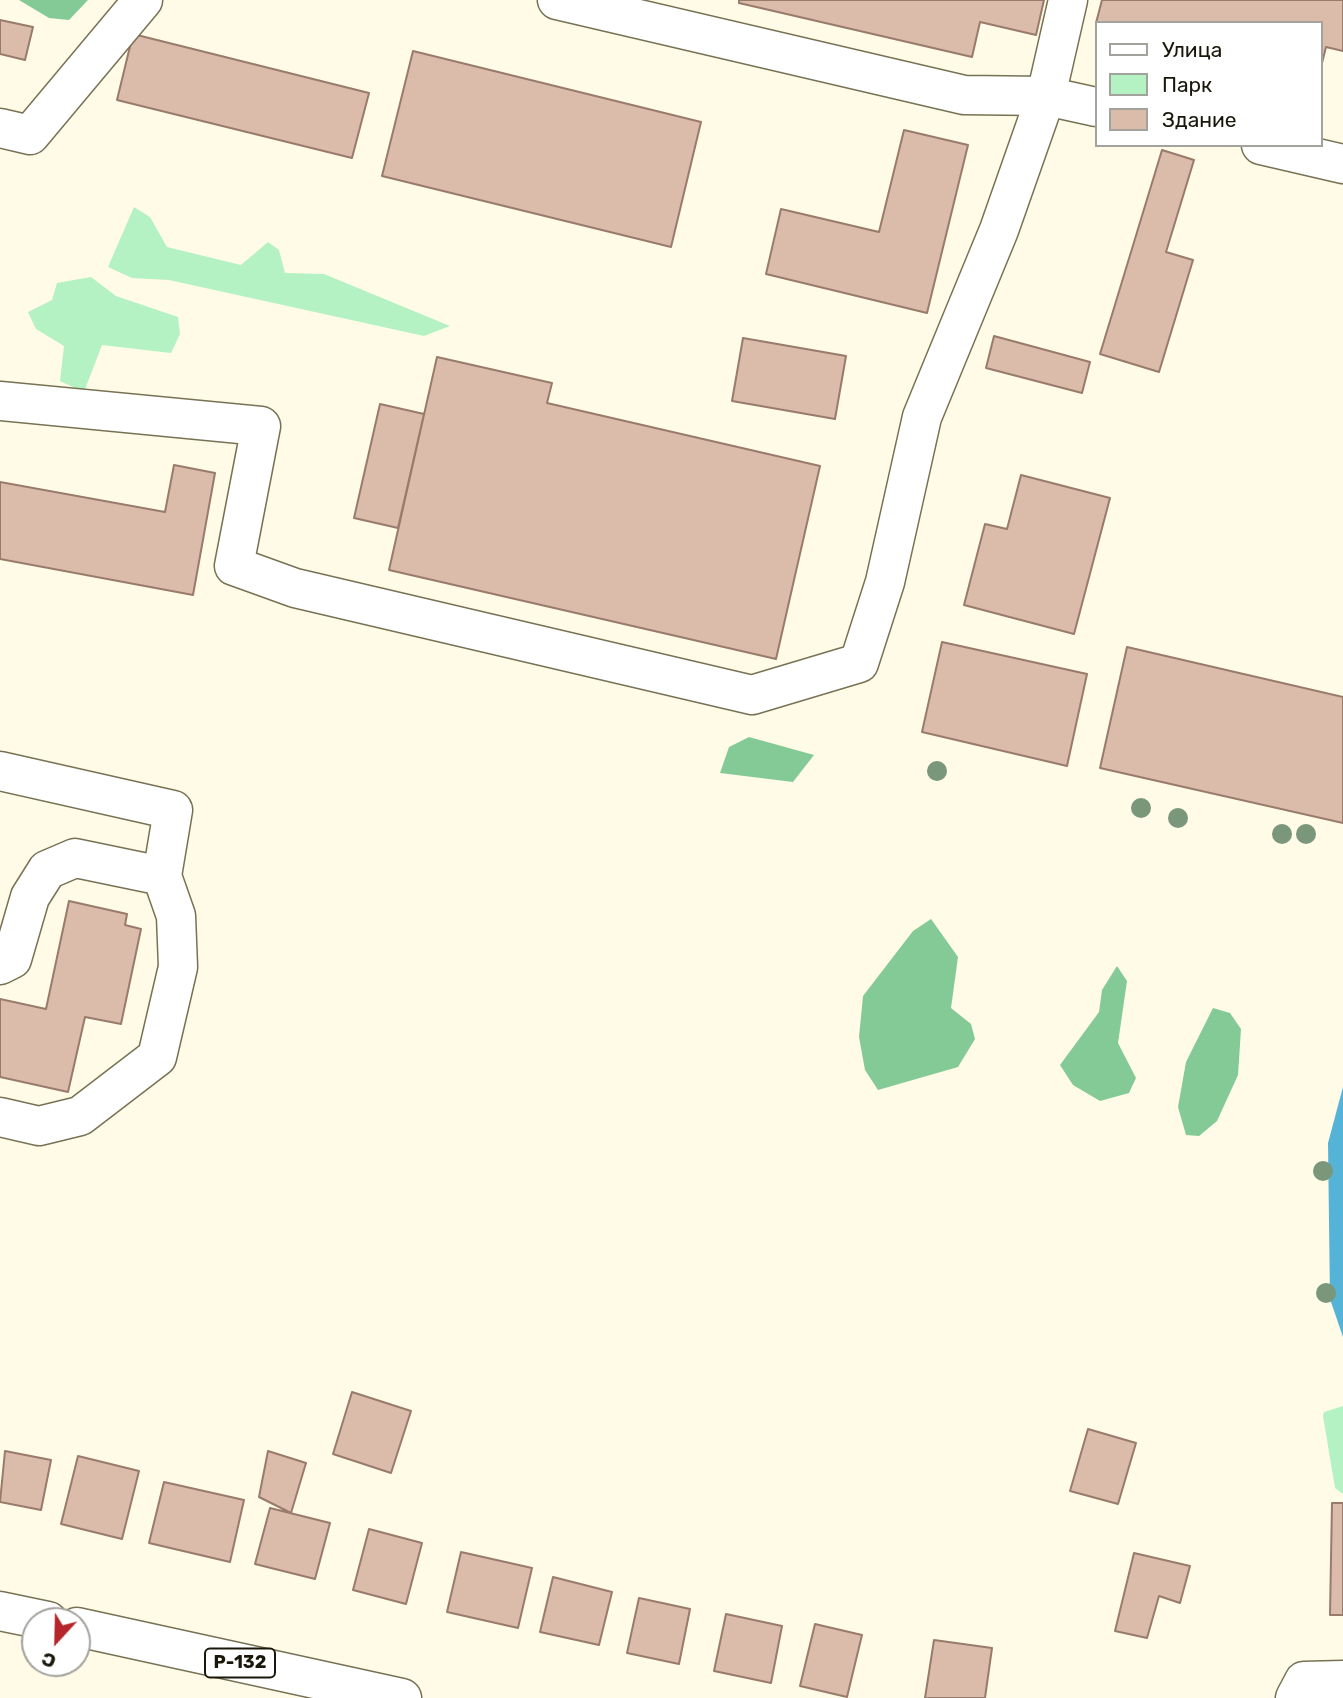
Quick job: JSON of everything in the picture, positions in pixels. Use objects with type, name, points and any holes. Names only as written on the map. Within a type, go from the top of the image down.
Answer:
[{"type":"main road","points":[[0,128],[30,135],[143,0]]},
{"type":"main road","points":[[557,0],[648,10],[964,96],[1046,96],[1094,107]]},
{"type":"main road","points":[[0,401],[261,426],[234,566],[295,588],[752,695],[859,663],[885,582],[922,417],[999,230],[1046,96],[1068,0]]},
{"type":"main road","points":[[1270,147],[1343,164]]},
{"type":"main road","points":[[0,771],[173,810],[162,876],[176,916],[178,967],[157,1057],[80,1116],[39,1126],[0,1117]]},
{"type":"main road","points":[[0,965],[12,959],[30,897],[47,870],[75,858],[162,876]]},
{"type":"main road","points":[[0,1611],[21,1615]]},
{"type":"main road","name":"Р-132","points":[[91,1630],[402,1698]]},
{"type":"main road","points":[[1295,1698],[1304,1681],[1343,1679]]},
{"type":"green space","points":[[19,0],[88,0],[69,20],[49,18]]},
{"type":"green space","points":[[134,207],[150,217],[167,247],[241,265],[268,242],[279,250],[285,273],[324,274],[450,326],[424,336],[169,280],[132,278],[108,267]]},
{"type":"green space","points":[[91,277],[116,296],[178,317],[180,334],[171,353],[102,345],[84,392],[60,381],[64,346],[36,329],[28,312],[52,300],[57,283]]},
{"type":"green space","points":[[749,737],[814,755],[793,782],[720,773],[729,747]]},
{"type":"green space","points":[[931,919],[958,957],[951,1008],[971,1024],[975,1039],[958,1067],[878,1090],[865,1070],[859,1037],[863,996],[913,931]]},
{"type":"green space","points":[[1117,966],[1127,981],[1118,1043],[1136,1078],[1129,1093],[1100,1101],[1073,1085],[1060,1065],[1099,1012],[1102,990]]},
{"type":"green space","points":[[1213,1008],[1230,1013],[1241,1029],[1238,1075],[1217,1121],[1199,1136],[1186,1135],[1178,1107],[1186,1062]]},
{"type":"green space","points":[[1343,1406],[1343,1494],[1335,1488],[1323,1416],[1324,1412]]},
{"type":"water","points":[[1343,1087],[1343,1337],[1330,1299],[1328,1143]]},
{"type":"building","points":[[739,0],[1044,0],[1036,35],[980,22],[972,57],[739,3]]},
{"type":"building","points":[[1102,0],[1343,0],[1343,51],[1326,47],[1322,63],[1322,21],[1097,21]]},
{"type":"building","points":[[0,20],[33,27],[25,60],[0,54]]},
{"type":"building","points":[[133,34],[369,93],[352,158],[117,100]]},
{"type":"building","points":[[413,51],[701,122],[671,247],[382,176]]},
{"type":"building","points":[[904,130],[968,145],[927,313],[766,274],[781,209],[879,232]]},
{"type":"building","points":[[1162,150],[1194,160],[1166,252],[1193,260],[1159,372],[1100,354]]},
{"type":"building","points":[[994,336],[1090,362],[1082,393],[986,368]]},
{"type":"building","points":[[743,338],[846,356],[835,419],[732,401]]},
{"type":"building","points":[[437,357],[552,383],[547,403],[820,466],[776,659],[389,570]]},
{"type":"building","points":[[380,404],[424,414],[398,528],[354,518]]},
{"type":"building","points":[[174,465],[215,473],[193,595],[0,559],[0,482],[165,512]]},
{"type":"building","points":[[1021,475],[1110,498],[1074,634],[964,605],[985,524],[1007,529]]},
{"type":"building","points":[[942,642],[1087,674],[1067,766],[922,732]]},
{"type":"building","points":[[1127,647],[1343,697],[1343,823],[1100,768]]},
{"type":"building","points":[[69,901],[127,914],[125,925],[141,929],[121,1024],[85,1017],[68,1092],[0,1077],[0,999],[46,1009]]},
{"type":"building","points":[[352,1392],[411,1411],[391,1473],[333,1454]]},
{"type":"building","points":[[1088,1429],[1136,1443],[1118,1504],[1070,1491]]},
{"type":"building","points":[[5,1451],[51,1460],[41,1510],[0,1502]]},
{"type":"building","points":[[268,1451],[306,1463],[291,1513],[259,1497]]},
{"type":"building","points":[[78,1456],[139,1471],[122,1539],[61,1524]]},
{"type":"building","points":[[164,1482],[244,1500],[230,1562],[149,1543]]},
{"type":"building","points":[[1332,1503],[1343,1503],[1343,1615],[1330,1615]]},
{"type":"building","points":[[270,1508],[330,1523],[315,1579],[255,1564]]},
{"type":"building","points":[[369,1529],[422,1543],[406,1604],[353,1590]]},
{"type":"building","points":[[461,1552],[532,1568],[518,1628],[447,1612]]},
{"type":"building","points":[[1134,1553],[1190,1566],[1180,1603],[1159,1596],[1147,1638],[1115,1631]]},
{"type":"building","points":[[553,1577],[612,1592],[599,1645],[540,1632]]},
{"type":"building","points":[[639,1598],[690,1609],[679,1664],[627,1653]]},
{"type":"building","points":[[726,1614],[782,1626],[771,1683],[714,1671]]},
{"type":"building","points":[[815,1624],[862,1635],[847,1697],[800,1686]]},
{"type":"building","points":[[934,1640],[992,1648],[985,1698],[925,1698]]}]
